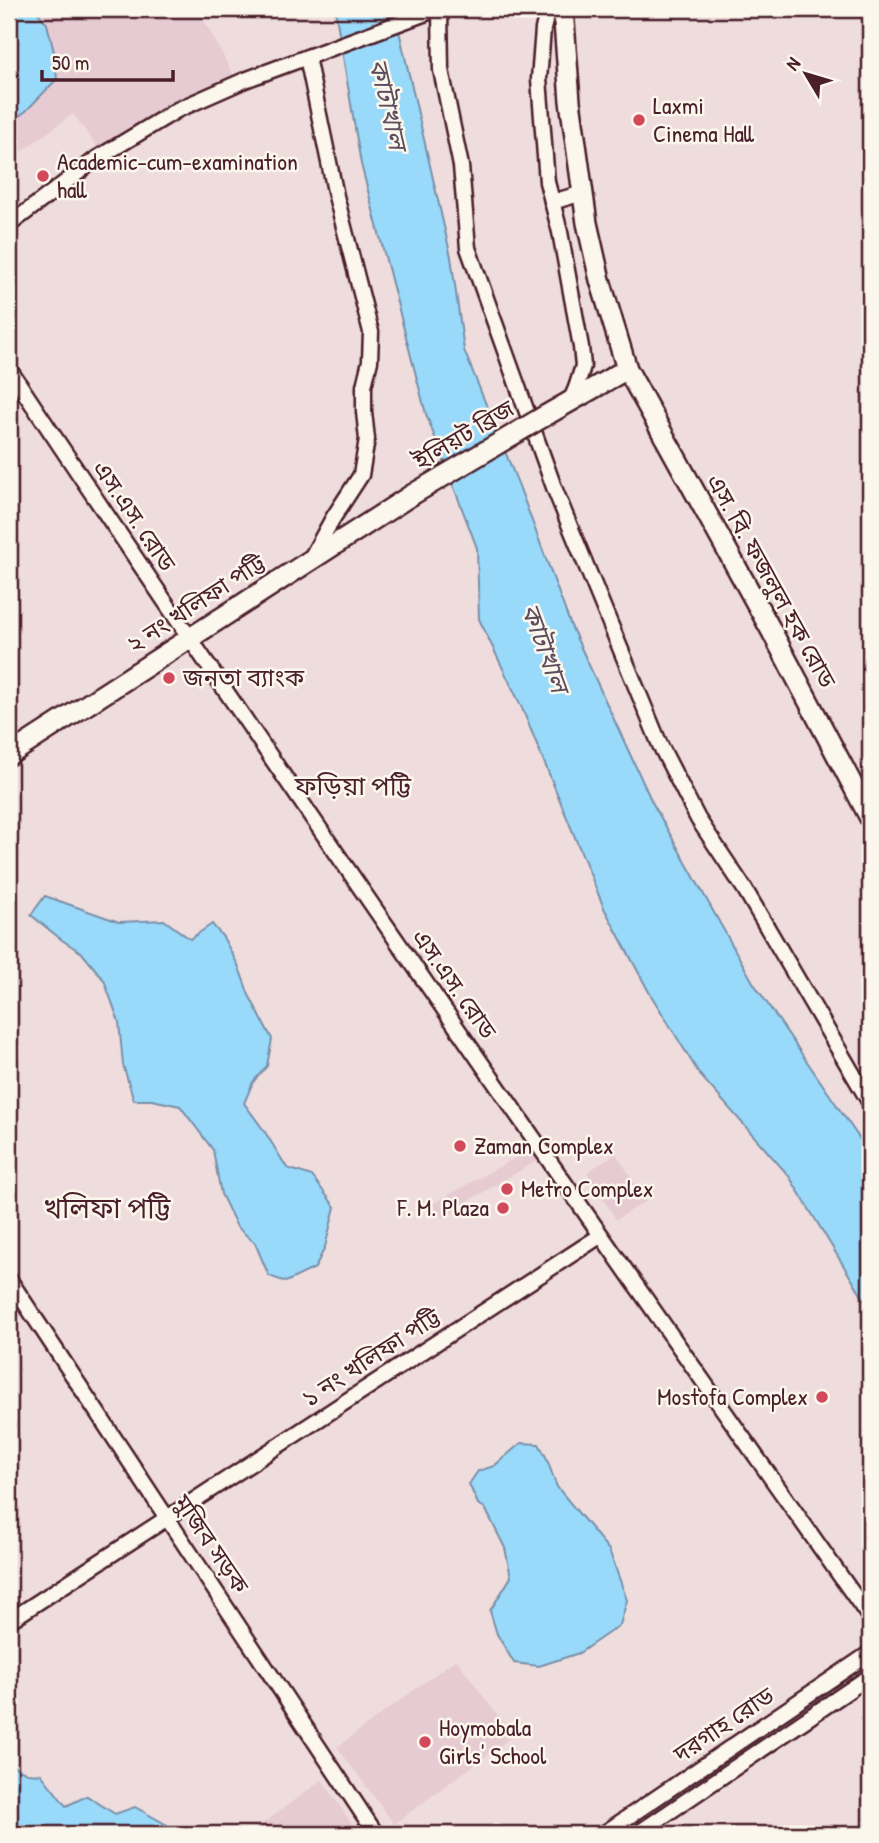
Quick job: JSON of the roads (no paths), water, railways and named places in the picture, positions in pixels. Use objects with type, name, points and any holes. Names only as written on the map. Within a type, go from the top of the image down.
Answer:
[{"type":"main road","name":"এস. বি. ফজলুল হক রোড","points":[[563,9],[570,101],[583,193],[600,281],[627,369],[771,630],[870,818]]},
{"type":"main road","name":"ইলিয়ট ব্রিজ","points":[[410,496],[627,369]]},
{"type":"main road","name":"২ নং খলিফা পট্টি","points":[[9,755],[410,496]]},
{"type":"street","points":[[9,225],[96,159],[177,110],[245,80],[439,9],[441,70],[461,166],[468,247],[555,490],[660,745],[698,819],[744,888],[870,1103]]},
{"type":"street","points":[[548,9],[543,29],[539,79],[547,182],[560,232],[583,366],[570,402]]},
{"type":"street","points":[[311,559],[333,518],[362,475],[367,439],[364,386],[370,361],[371,332],[336,196],[315,55]]},
{"type":"street","points":[[552,202],[583,193]]},
{"type":"street","name":"এস.এস. রোড","points":[[9,369],[188,638],[600,1236],[870,1618]]},
{"type":"street","name":"১ নং খলিফা পট্টি","points":[[9,1621],[600,1236]]},
{"type":"street","name":"মুজিব সড়ক","points":[[9,1279],[376,1834]]},
{"type":"street","name":"দরগাহ রোড","points":[[603,1834],[870,1653]]},
{"type":"street","points":[[637,1834],[870,1676]]},
{"type":"water","points":[[9,9],[35,9],[47,24],[57,79],[26,111],[9,123]]},
{"type":"water","name":"কাটাখাল","points":[[335,9],[394,9],[451,257],[464,350],[519,486],[571,626],[652,802],[754,984],[870,1154],[870,1303],[865,1301],[789,1176],[700,1075],[649,992],[604,908],[522,708],[479,619],[477,548],[426,414],[361,164]]},
{"type":"water","points":[[45,896],[119,922],[164,920],[190,939],[212,924],[223,937],[272,1039],[267,1066],[253,1082],[244,1103],[287,1168],[312,1176],[335,1207],[325,1247],[315,1268],[286,1282],[269,1276],[255,1243],[237,1227],[221,1194],[213,1150],[180,1106],[152,1100],[134,1100],[123,1065],[119,1022],[104,980],[82,953],[31,915]]},
{"type":"water","points":[[521,1443],[539,1444],[557,1487],[609,1550],[627,1600],[620,1625],[579,1653],[539,1666],[514,1663],[497,1634],[490,1611],[511,1577],[505,1548],[485,1508],[478,1504],[469,1484],[478,1471],[494,1466]]},
{"type":"water","points":[[11,1765],[27,1773],[41,1774],[66,1806],[87,1796],[115,1814],[135,1807],[183,1834],[9,1834]]},
{"type":"place","name":"Laxmi Cinema Hall","points":[[639,120]]},
{"type":"place","name":"Academic-cum-examination hall","points":[[43,176]]},
{"type":"place","name":"জনতা ব্যাংক","points":[[169,678]]},
{"type":"place","name":"Zaman Complex","points":[[460,1146]]},
{"type":"place","name":"Metro Complex","points":[[507,1189]]},
{"type":"place","name":"F. M. Plaza","points":[[503,1208]]},
{"type":"place","name":"Mostofa Complex","points":[[822,1397]]},
{"type":"place","name":"Hoymobala Girls' School","points":[[425,1742]]},
{"type":"district","name":"ফড়িয়া পট্টি","points":[[353,786]]},
{"type":"district","name":"খলিফা পট্টি","points":[[107,1208]]}]
